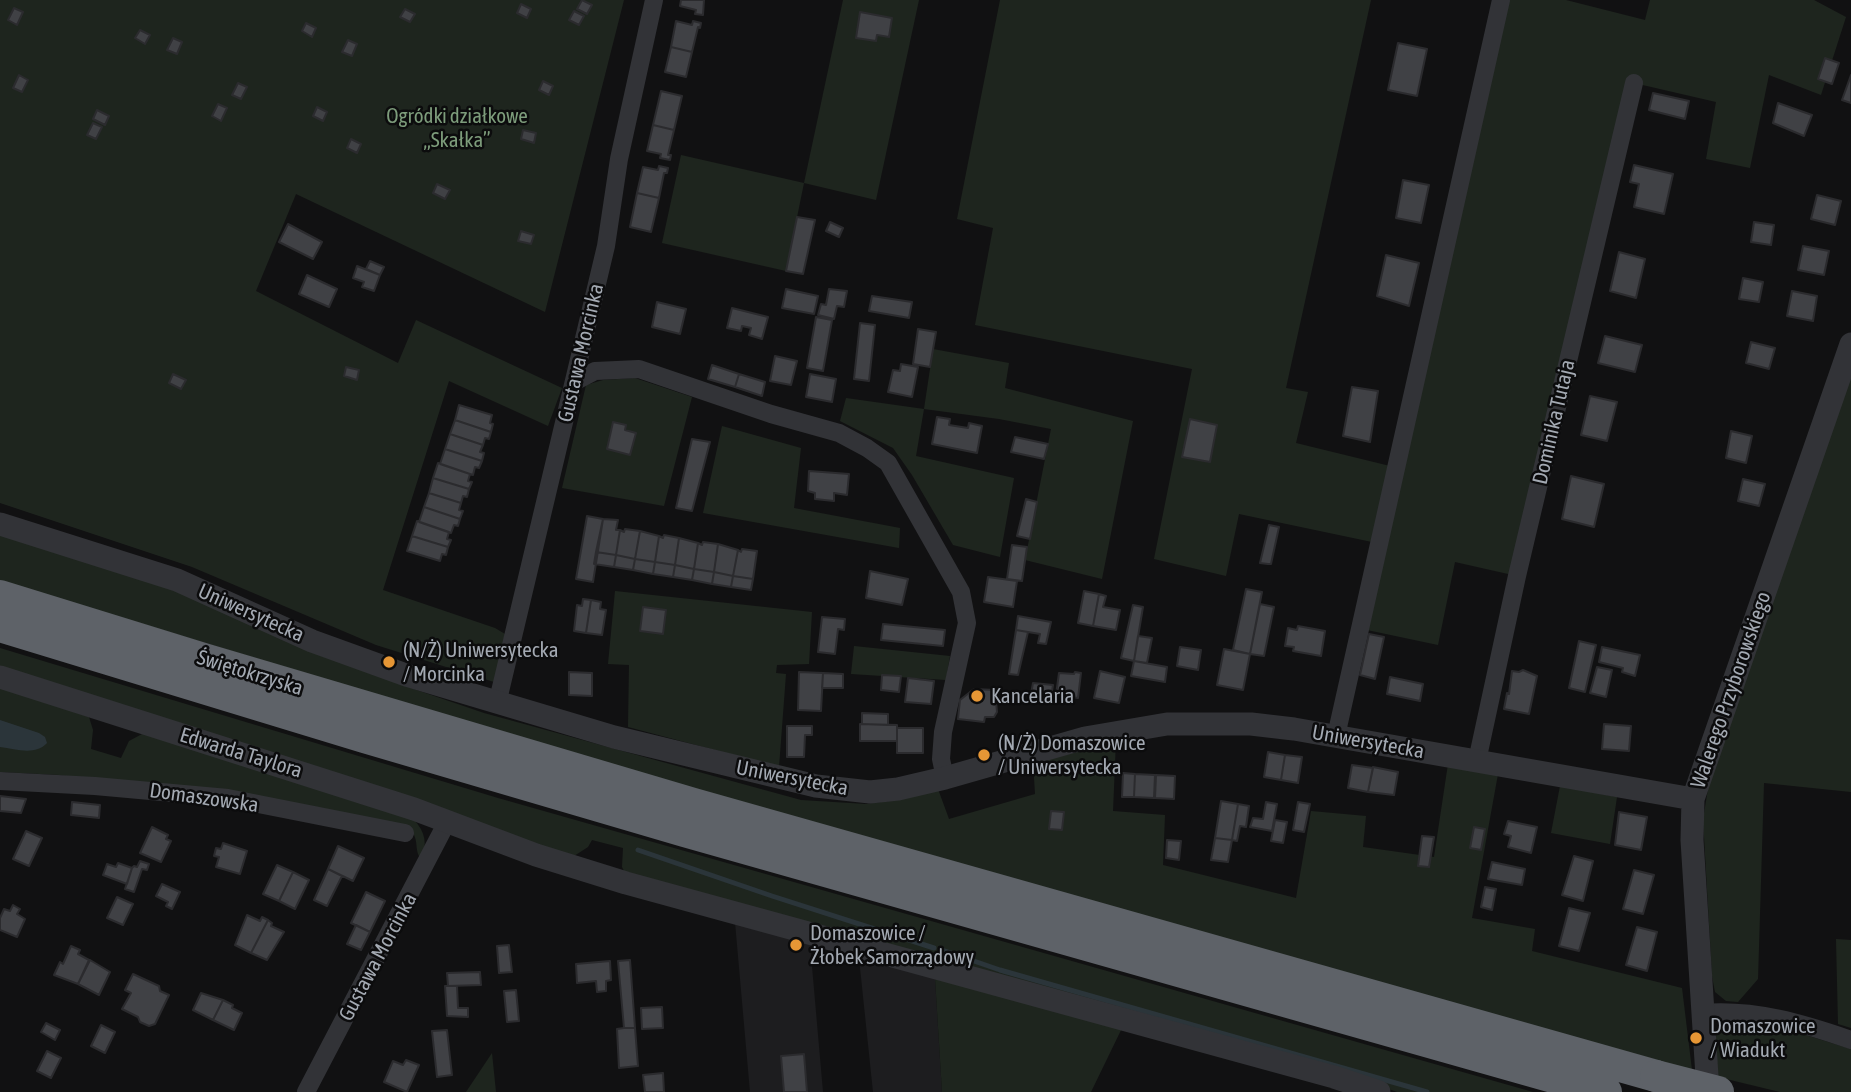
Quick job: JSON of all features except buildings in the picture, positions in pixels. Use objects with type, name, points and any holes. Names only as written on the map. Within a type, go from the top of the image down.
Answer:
[{"type":"highway","name":"Świętokrzyska","points":[[0,596],[497,761]]},
{"type":"highway","name":"Świętokrzyska","points":[[0,626],[497,761]]},
{"type":"highway","points":[[497,761],[1718,1092]]},
{"type":"highway","points":[[497,761],[711,839],[1606,1092]]},
{"type":"street","name":"Gustawa Morcinka","points":[[497,704],[606,246],[619,159],[654,0]]},
{"type":"street","points":[[1336,736],[1500,0]]},
{"type":"street","name":"Dominika Tutaja","points":[[1477,761],[1517,576],[1634,83]]},
{"type":"street","name":"Walerego Przyborowskiego","points":[[1709,1092],[1692,840],[1693,799],[1849,357]]},
{"type":"street","points":[[574,382],[595,371],[639,369],[771,414],[838,433],[867,447],[888,463],[961,592],[967,623],[943,732],[941,759],[945,778]]},
{"type":"street","name":"Uniwersytecka","points":[[0,524],[177,580],[312,641],[406,675],[614,737],[817,786],[870,792],[898,789],[1085,738],[1167,724],[1251,723],[1693,799]]},
{"type":"street","name":"Edwarda Taylora","points":[[0,677],[269,761],[536,855],[626,883],[1379,1092]]},
{"type":"street","name":"Domaszowska","points":[[0,781],[228,798],[405,833]]},
{"type":"street","name":"Gustawa Morcinka","points":[[306,1092],[447,822]]},
{"type":"street","points":[[1703,1013],[1772,1016],[1799,1022],[1851,1040]]},
{"type":"shaded area","points":[[0,720],[39,733],[45,737],[47,743],[31,751],[0,747]]},
{"type":"shaded area","points":[[735,922],[810,944],[823,1092],[750,1092]]},
{"type":"shaded area","points":[[859,958],[935,978],[942,1092],[873,1092]]},
{"type":"green space","name":"Ogródki działkowe „Skałka”","points":[[0,0],[624,0],[545,312],[296,194],[256,291],[398,363],[416,320],[562,388],[548,426],[449,381],[383,590],[495,628],[505,634],[494,682],[376,645],[192,567],[0,503]]},
{"type":"green space","points":[[843,0],[919,0],[876,200],[804,183]]},
{"type":"green space","points":[[1000,0],[1371,0],[1286,388],[1308,392],[1296,443],[1390,466],[1372,542],[1239,514],[1226,576],[1154,559],[1192,369],[975,325],[993,228],[957,219]]},
{"type":"green space","points":[[1509,0],[1566,0],[1645,20],[1650,0],[1814,0],[1846,17],[1821,95],[1769,75],[1750,168],[1706,159],[1716,102],[1634,83],[1517,576],[1455,562],[1438,645],[1367,630]]},
{"type":"green space","points":[[681,155],[804,183],[786,271],[662,243]]},
{"type":"green space","points":[[933,349],[1009,363],[1005,388],[1133,421],[1102,579],[1025,560],[1051,429],[924,409]]},
{"type":"green space","points":[[1851,375],[1851,792],[1764,783],[1758,979],[1738,1002],[1726,1001],[1715,992],[1712,976],[1703,819],[1710,777]]},
{"type":"green space","points":[[635,378],[692,397],[664,506],[562,488],[586,385],[603,380]]},
{"type":"green space","points":[[846,398],[924,409],[916,456],[1014,478],[1000,557],[953,545],[893,448],[840,421]]},
{"type":"green space","points":[[722,426],[801,448],[794,508],[900,528],[899,548],[703,513]]},
{"type":"green space","points":[[0,533],[172,588],[399,684],[484,713],[801,800],[866,804],[903,799],[938,789],[949,819],[1035,794],[1033,761],[1116,740],[1113,811],[1165,815],[1163,865],[1296,898],[1311,811],[1366,816],[1363,847],[1434,857],[1448,764],[1498,774],[1472,918],[1535,929],[1532,951],[1682,988],[1692,1070],[759,810],[0,581]]},
{"type":"green space","points":[[615,591],[812,612],[809,664],[777,665],[776,673],[786,674],[779,767],[628,727],[629,665],[608,664]]},
{"type":"green space","points":[[854,646],[950,656],[946,680],[851,674]]},
{"type":"green space","points":[[0,648],[498,798],[1533,1092],[1397,1092],[1355,1077],[626,875],[622,867],[623,848],[592,840],[588,847],[574,856],[0,668]]},
{"type":"green space","points":[[0,686],[89,717],[93,730],[91,749],[121,758],[129,741],[144,733],[414,820],[424,838],[421,859],[416,840],[408,827],[59,775],[0,772]]},
{"type":"green space","points":[[1560,786],[1617,797],[1610,844],[1551,833]]},
{"type":"green space","points":[[1836,939],[1851,940],[1851,1028],[1838,1024]]},
{"type":"green space","points":[[935,978],[1123,1026],[1091,1092],[942,1092]]},
{"type":"green space","points":[[1739,1023],[1783,1028],[1851,1049],[1851,1092],[1780,1092],[1718,1077],[1715,1033],[1723,1025]]},
{"type":"green space","points":[[492,1053],[496,1092],[466,1092]]},
{"type":"waterway","points":[[638,850],[934,948]]},
{"type":"waterway","points":[[942,950],[1000,970],[1427,1092]]},
{"type":"place","name":"(N/Ż) Uniwersytecka / Morcinka","points":[[389,662]]},
{"type":"place","name":"Kancelaria","points":[[977,696]]},
{"type":"place","name":"(N/Ż) Domaszowice / Uniwersytecka","points":[[984,755]]},
{"type":"place","name":"Domaszowice / Żłobek Samorządowy","points":[[796,945]]},
{"type":"place","name":"Domaszowice / Wiadukt","points":[[1696,1038]]}]
